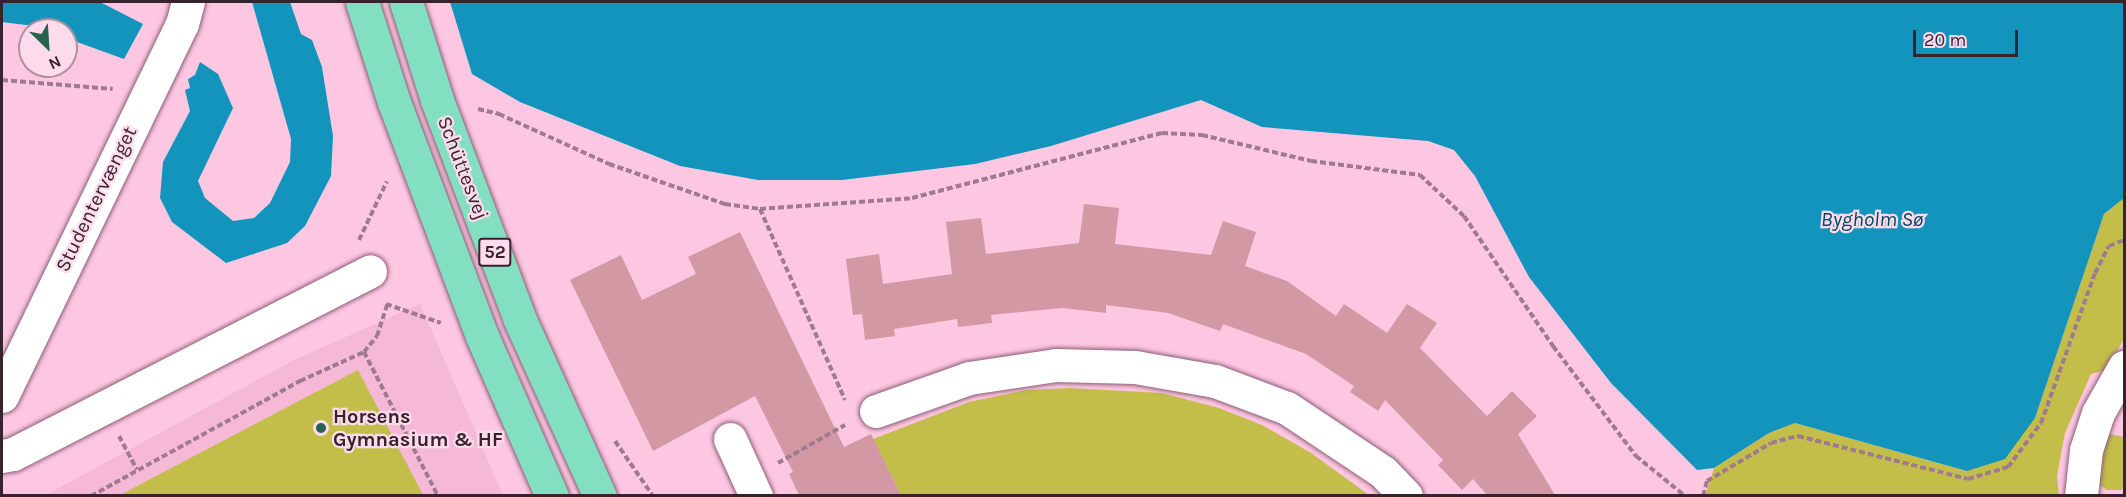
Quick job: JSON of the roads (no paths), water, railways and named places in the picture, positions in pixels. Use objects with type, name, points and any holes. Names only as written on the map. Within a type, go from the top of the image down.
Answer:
[{"type":"main road","name":"Schüttesvej","points":[[362,2],[408,138],[482,336],[552,495]]},
{"type":"main road","name":"Schüttesvej","points":[[406,2],[437,100],[520,320],[600,495]]},
{"type":"street","name":"Studentervænget","points":[[2,396],[185,17],[188,2]]},
{"type":"street","points":[[2,456],[114,427],[370,270]]},
{"type":"street","points":[[865,416],[969,378],[1056,365],[1135,367],[1215,381],[1287,408],[1383,472],[1406,495]]},
{"type":"street","points":[[2081,495],[2086,450],[2098,413],[2124,367]]},
{"type":"street","points":[[730,439],[752,487]]},
{"type":"water","points":[[2,2],[100,2],[143,24],[124,59],[78,42],[78,18],[18,18],[18,24],[2,22]]},
{"type":"water","points":[[252,2],[290,2],[301,34],[312,40],[322,67],[333,136],[331,176],[305,226],[287,243],[226,263],[172,222],[160,198],[163,162],[190,111],[185,90],[190,88],[188,79],[195,75],[200,62],[218,74],[233,108],[198,181],[205,198],[233,221],[254,218],[270,203],[290,162],[291,139]]},
{"type":"water","name":"Bygholm Sø","points":[[450,2],[2124,2],[2124,198],[2104,214],[2035,418],[2005,459],[1967,471],[1795,423],[1769,433],[1714,468],[1697,470],[1611,383],[1529,277],[1475,176],[1454,150],[1428,141],[1262,127],[1201,100],[1051,146],[975,164],[842,180],[758,180],[680,166],[520,102],[472,74]]},
{"type":"place","name":"Horsens Gymnasium & HF","points":[[321,428]]}]
